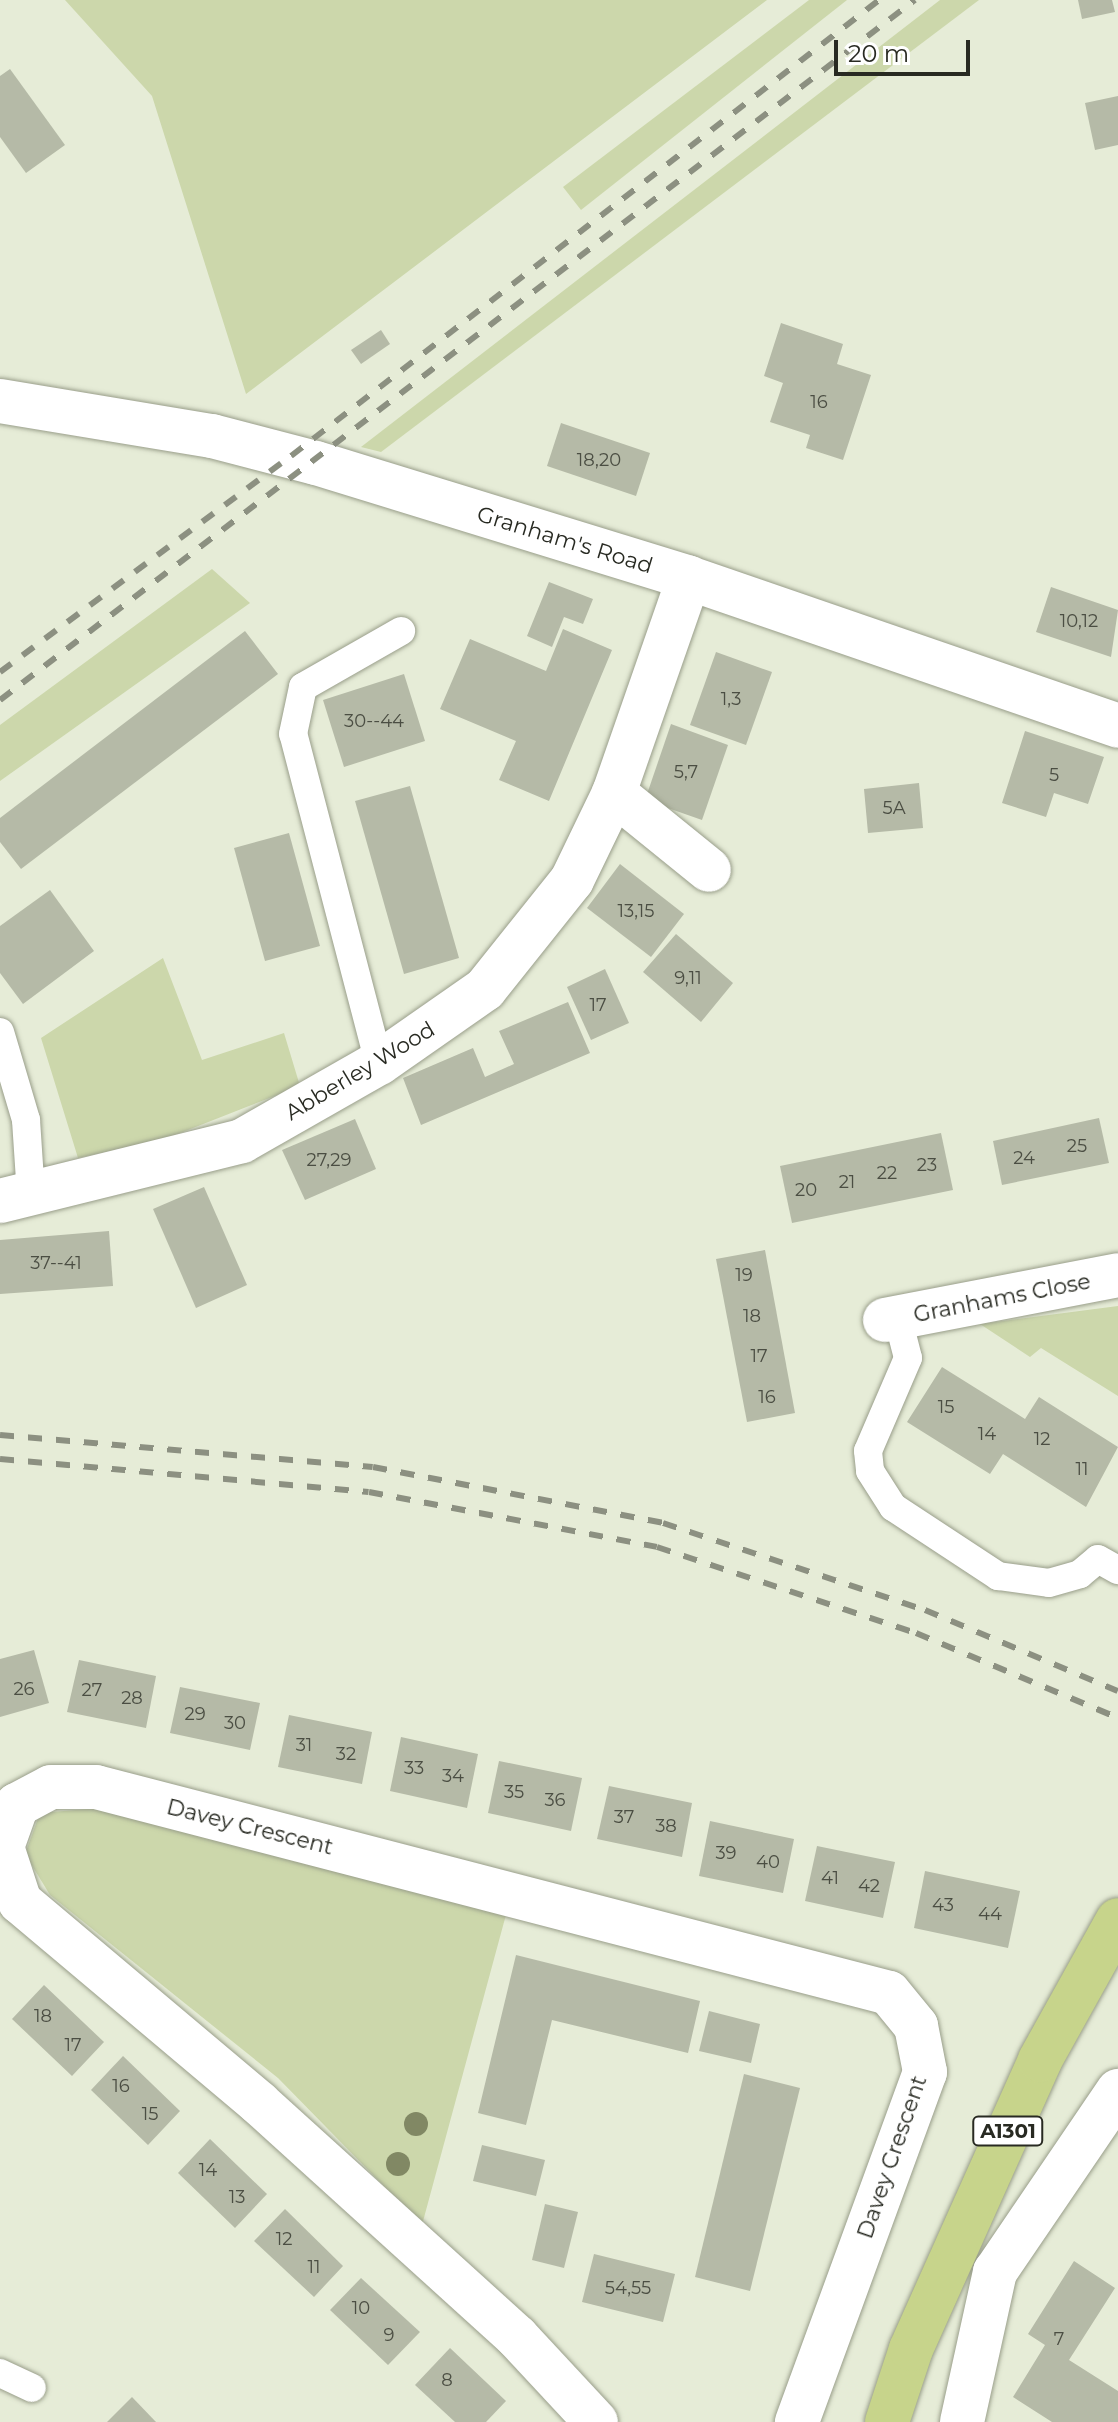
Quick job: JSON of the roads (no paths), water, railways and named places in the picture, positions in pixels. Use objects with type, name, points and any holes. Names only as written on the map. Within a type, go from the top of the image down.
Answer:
[{"type":"main road","name":"A1301","points":[[887,2422],[911,2349],[1040,2060],[1118,1920]]},
{"type":"street","name":"Granham's Road","points":[[0,401],[225,439],[689,578],[1118,726]]},
{"type":"street","name":"Abberley Wood","points":[[15,1198],[242,1141],[379,1063],[485,989],[527,943],[572,880],[614,793],[689,578]]},
{"type":"street","points":[[614,793],[709,870]]},
{"type":"street","name":"Granhams Close","points":[[892,1319],[1118,1275]]},
{"type":"street","name":"Davey Crescent","points":[[596,2422],[517,2337],[271,2114],[20,1902],[2,1847],[17,1805],[51,1787],[96,1787],[889,1993],[916,2026],[925,2072],[797,2422]]},
{"type":"street","points":[[962,2422],[995,2272],[1118,2091]]},
{"type":"lane","points":[[379,1063],[293,734],[303,687],[401,631]]},
{"type":"lane","points":[[0,1032],[26,1120],[15,1198]]},
{"type":"lane","points":[[892,1319],[908,1358],[868,1451],[870,1471],[893,1507],[998,1576],[1049,1583],[1080,1574],[1098,1559],[1118,1570]]},
{"type":"lane","points":[[0,2373],[32,2388]]},
{"type":"railway","points":[[0,672],[291,456],[879,0]]},
{"type":"railway","points":[[0,700],[915,0]]},
{"type":"railway","points":[[0,1435],[373,1467],[663,1523],[925,1610],[1118,1691]]},
{"type":"railway","points":[[0,1459],[369,1492],[657,1547],[916,1633],[1118,1718]]}]
